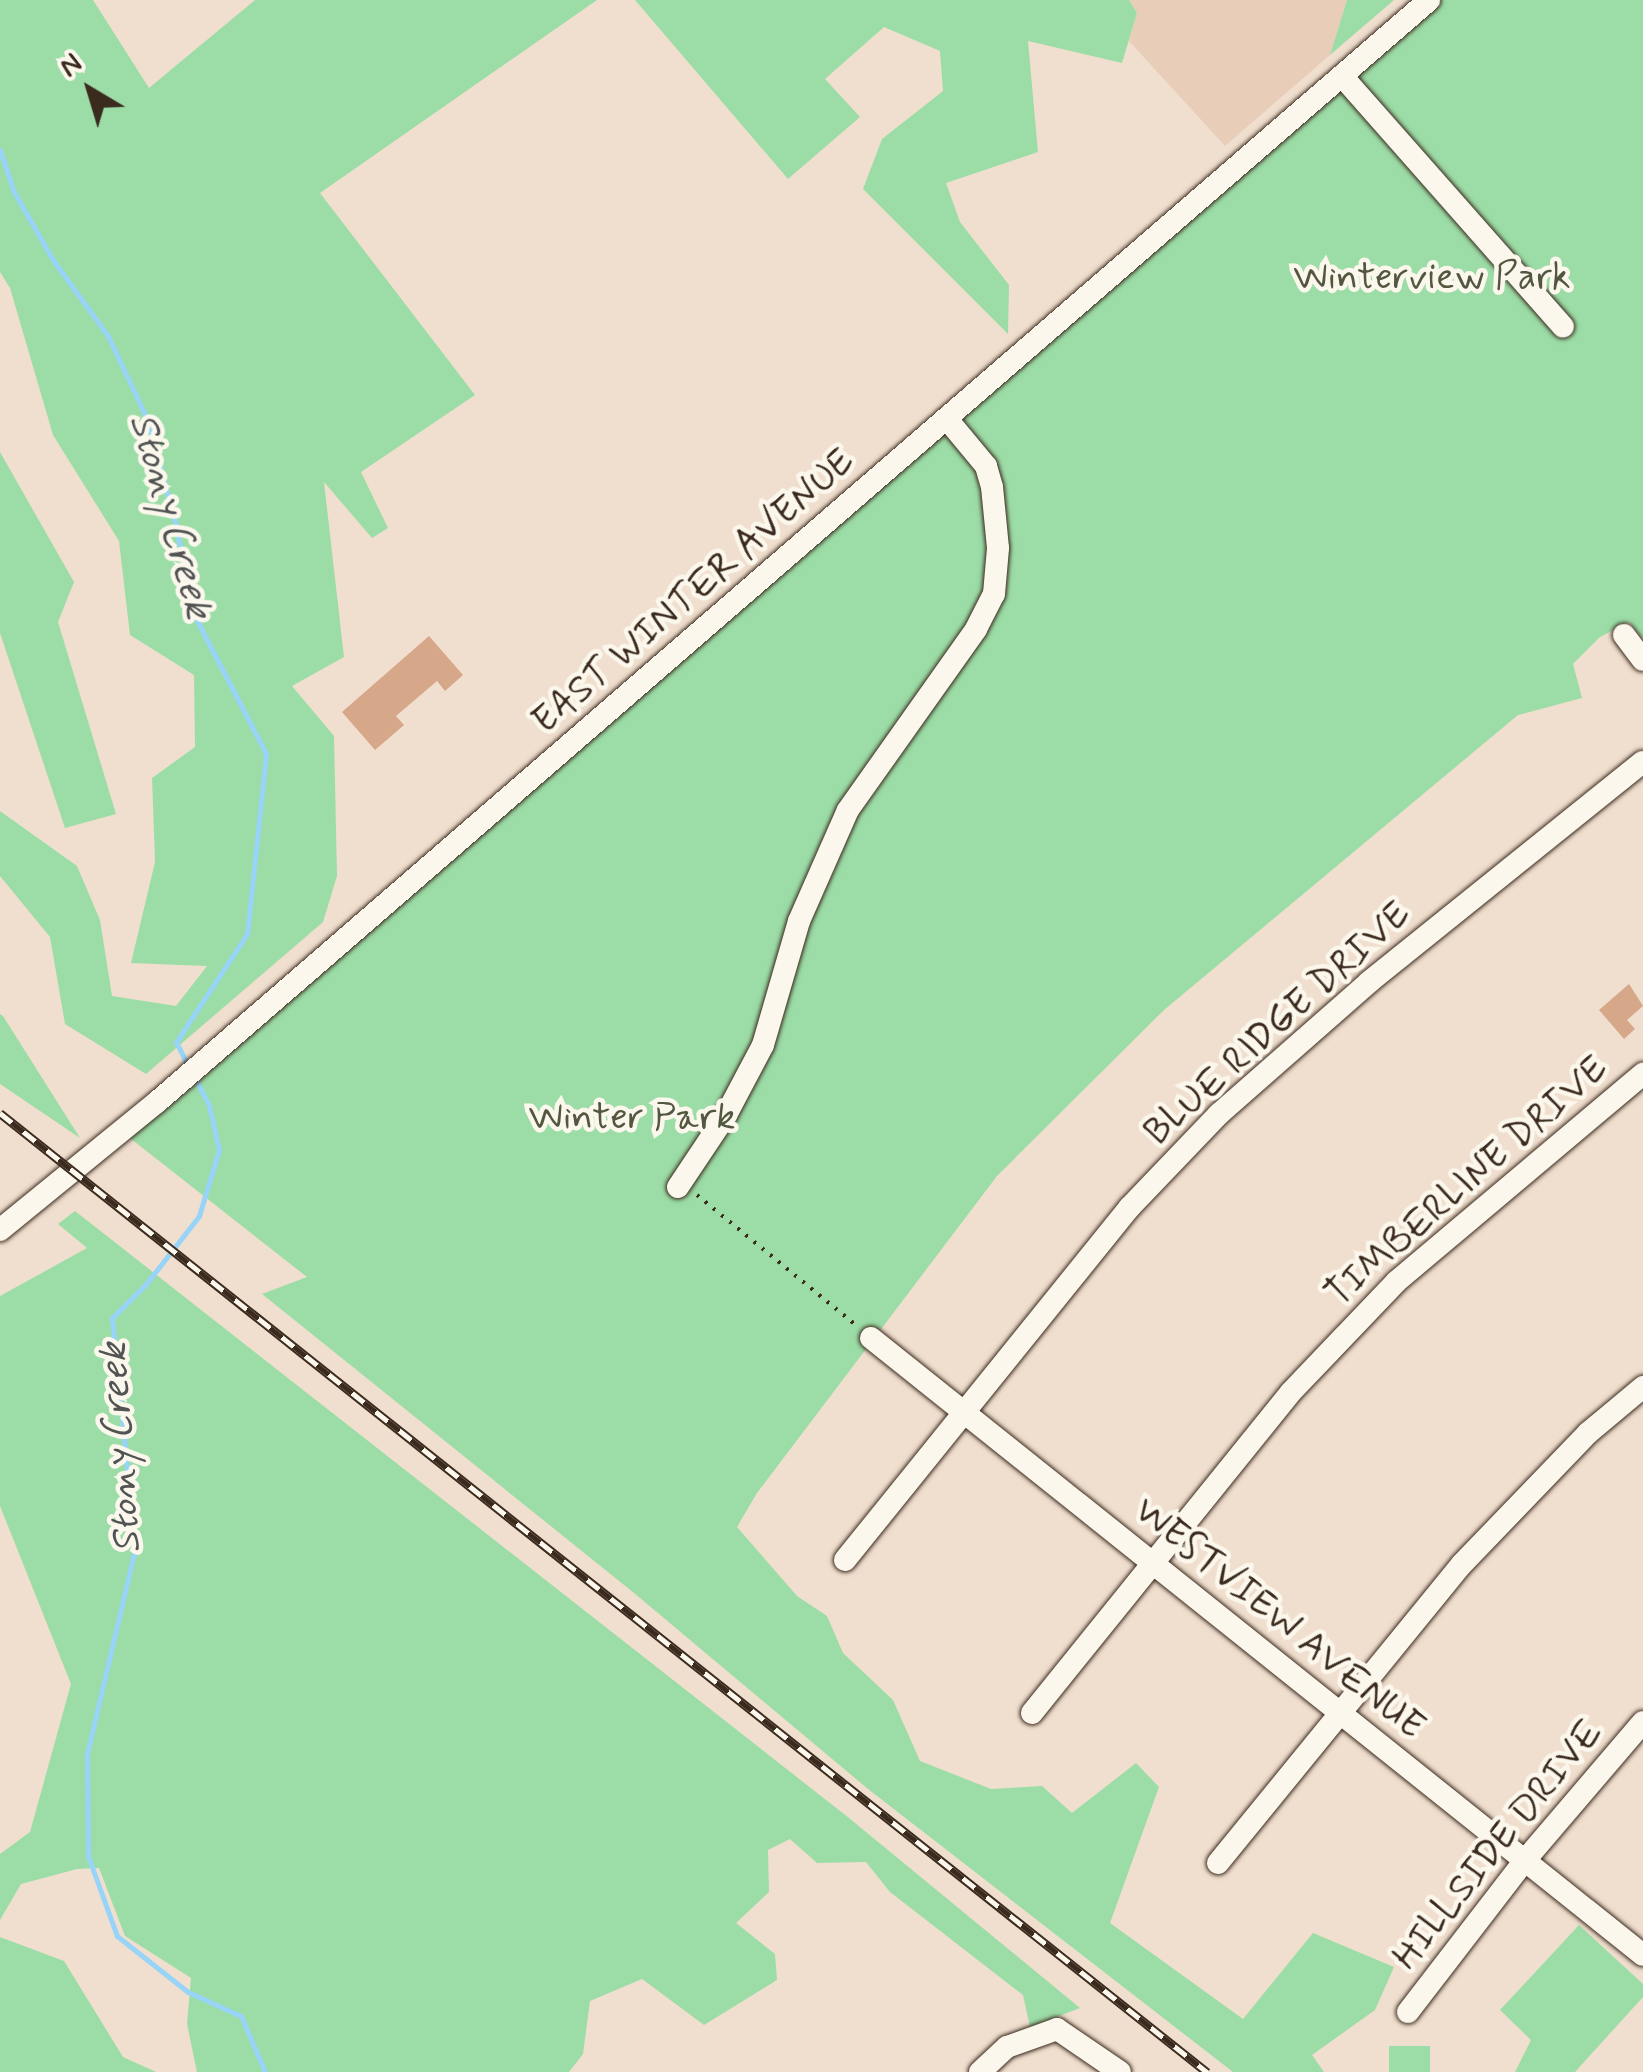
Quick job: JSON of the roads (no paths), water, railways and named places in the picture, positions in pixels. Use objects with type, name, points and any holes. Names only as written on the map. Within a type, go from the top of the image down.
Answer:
[{"type":"street","name":"EAST WINTER AVENUE","points":[[0,1230],[158,1102],[1429,0]]},
{"type":"street","points":[[1342,76],[1563,327]]},
{"type":"street","points":[[678,1187],[726,1115],[763,1045],[799,922],[848,810],[976,629],[994,594],[998,548],[992,486],[986,466],[947,419]]},
{"type":"street","points":[[1624,635],[1643,660]]},
{"type":"street","name":"BLUE RIDGE DRIVE","points":[[845,1560],[1130,1207],[1219,1114],[1369,982],[1643,762]]},
{"type":"street","name":"TIMBERLINE DRIVE","points":[[1032,1713],[1152,1560],[1292,1392],[1398,1281],[1643,1074]]},
{"type":"street","name":"WESTVIEW AVENUE","points":[[871,1338],[1643,1955]]},
{"type":"street","points":[[1218,1863],[1462,1564],[1588,1433],[1643,1387]]},
{"type":"street","name":"HILLSIDE DRIVE","points":[[1408,2012],[1526,1860],[1643,1722]]},
{"type":"street","points":[[980,2072],[1007,2047],[1057,2029],[1120,2072]]},
{"type":"waterway","name":"Stony Creek","points":[[0,150],[14,192],[53,260],[108,336],[147,419],[176,526],[192,611],[266,754],[247,934],[176,1042],[187,1064]]},
{"type":"waterway","name":"Stony Creek","points":[[195,1078],[209,1105],[219,1150],[199,1216],[145,1285],[112,1318],[135,1549],[87,1754],[88,1856],[117,1936],[188,1992],[241,2016],[265,2072]]},
{"type":"railway","points":[[0,1113],[1207,2072]]},
{"type":"park label","name":"Winterview Park","points":[[1432,278]]},
{"type":"park label","name":"Winter Park","points":[[632,1118]]}]
